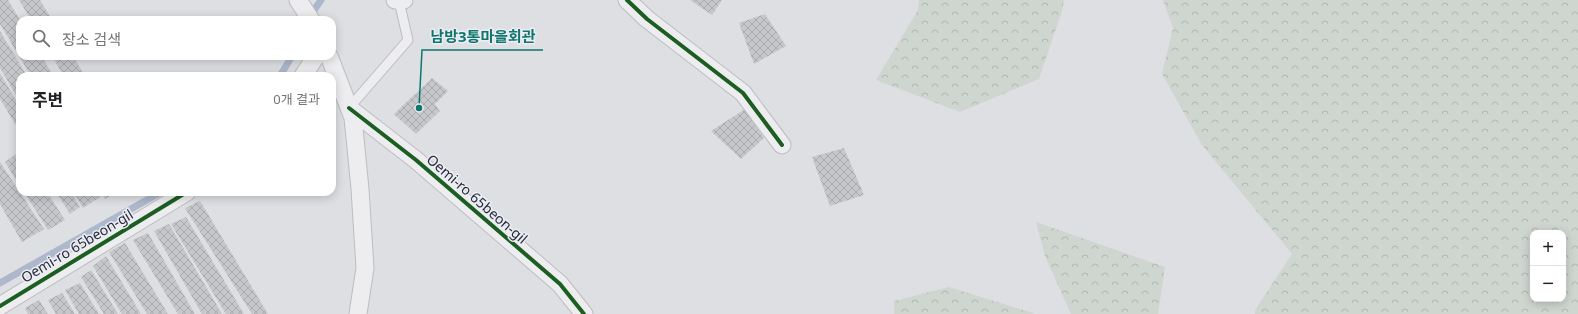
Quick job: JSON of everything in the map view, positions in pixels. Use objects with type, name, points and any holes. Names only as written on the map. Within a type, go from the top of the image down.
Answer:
[{"type":"street","points":[[627,0],[647,19],[743,93],[782,145]]},
{"type":"street","points":[[306,72],[313,60]]},
{"type":"street","points":[[331,60],[335,72]]},
{"type":"street","points":[[336,74],[353,118],[360,189],[365,268],[358,314]]},
{"type":"street","name":"Oemi-ro 65beon-gil","points":[[349,108],[416,160],[560,284],[584,314]]},
{"type":"street","name":"Oemi-ro 65beon-gil","points":[[0,306],[179,196]]},
{"type":"lane","points":[[349,108],[408,40],[399,0]]},
{"type":"green space","points":[[919,0],[1064,0],[1062,11],[1039,79],[960,112],[876,80],[918,10]]},
{"type":"green space","points":[[1163,0],[1578,0],[1578,314],[1255,314],[1255,310],[1292,254],[1202,145],[1162,74],[1173,28]]},
{"type":"green space","points":[[1036,222],[1165,267],[1158,314],[1071,314],[1045,256]]},
{"type":"green space","points":[[949,287],[1036,314],[894,314],[894,301]]},
{"type":"building","points":[[0,0],[8,0],[18,16],[16,16],[16,51],[0,24]]},
{"type":"building","points":[[19,0],[40,0],[50,16],[29,16]]},
{"type":"building","points":[[690,0],[722,0],[712,15]]},
{"type":"building","points":[[765,14],[786,46],[754,64],[739,23]]},
{"type":"building","points":[[0,31],[16,60],[25,72],[16,72],[16,95],[0,68]]},
{"type":"building","points":[[21,60],[44,60],[51,72],[29,72]]},
{"type":"building","points":[[54,60],[75,60],[83,72],[62,72]]},
{"type":"building","points":[[0,73],[16,100],[16,125],[0,99]]},
{"type":"building","points":[[432,78],[448,91],[435,104],[440,111],[416,134],[394,114]]},
{"type":"building","points":[[745,109],[764,138],[741,159],[711,131]]},
{"type":"building","points":[[844,148],[864,195],[830,206],[812,157]]},
{"type":"building","points":[[16,154],[16,180],[5,162]]},
{"type":"building","points":[[0,162],[16,186],[16,196],[22,196],[44,229],[22,242],[0,204]]},
{"type":"building","points":[[27,196],[50,196],[65,220],[48,230]]},
{"type":"building","points":[[59,196],[73,196],[80,207],[70,214]]},
{"type":"building","points":[[76,196],[99,196],[100,197],[83,208]]},
{"type":"building","points":[[200,201],[268,314],[252,314],[185,208]]},
{"type":"building","points":[[186,217],[244,314],[226,314],[171,224]]},
{"type":"building","points":[[169,224],[222,314],[202,314],[154,231]]},
{"type":"building","points":[[148,233],[195,314],[178,314],[133,240]]},
{"type":"building","points":[[125,243],[168,314],[147,314],[109,252]]},
{"type":"building","points":[[106,256],[141,314],[122,314],[93,266]]},
{"type":"building","points":[[91,270],[118,314],[104,314],[81,277]]},
{"type":"building","points":[[80,283],[99,314],[79,314],[65,290]]},
{"type":"building","points":[[62,293],[75,314],[56,314],[48,300]]},
{"type":"building","points":[[39,300],[48,314],[28,314],[25,308]]},
{"type":"waterway","points":[[310,16],[321,0]]},
{"type":"waterway","points":[[282,72],[290,60]]},
{"type":"waterway","points":[[0,283],[154,196]]},
{"type":"cycle path","points":[[627,0],[647,19],[743,93],[782,145]]},
{"type":"cycle path","points":[[349,108],[416,160],[560,284],[584,314]]},
{"type":"cycle path","points":[[0,306],[180,196]]},
{"type":"place","name":"남방3통마을회관","points":[[419,108]]}]
